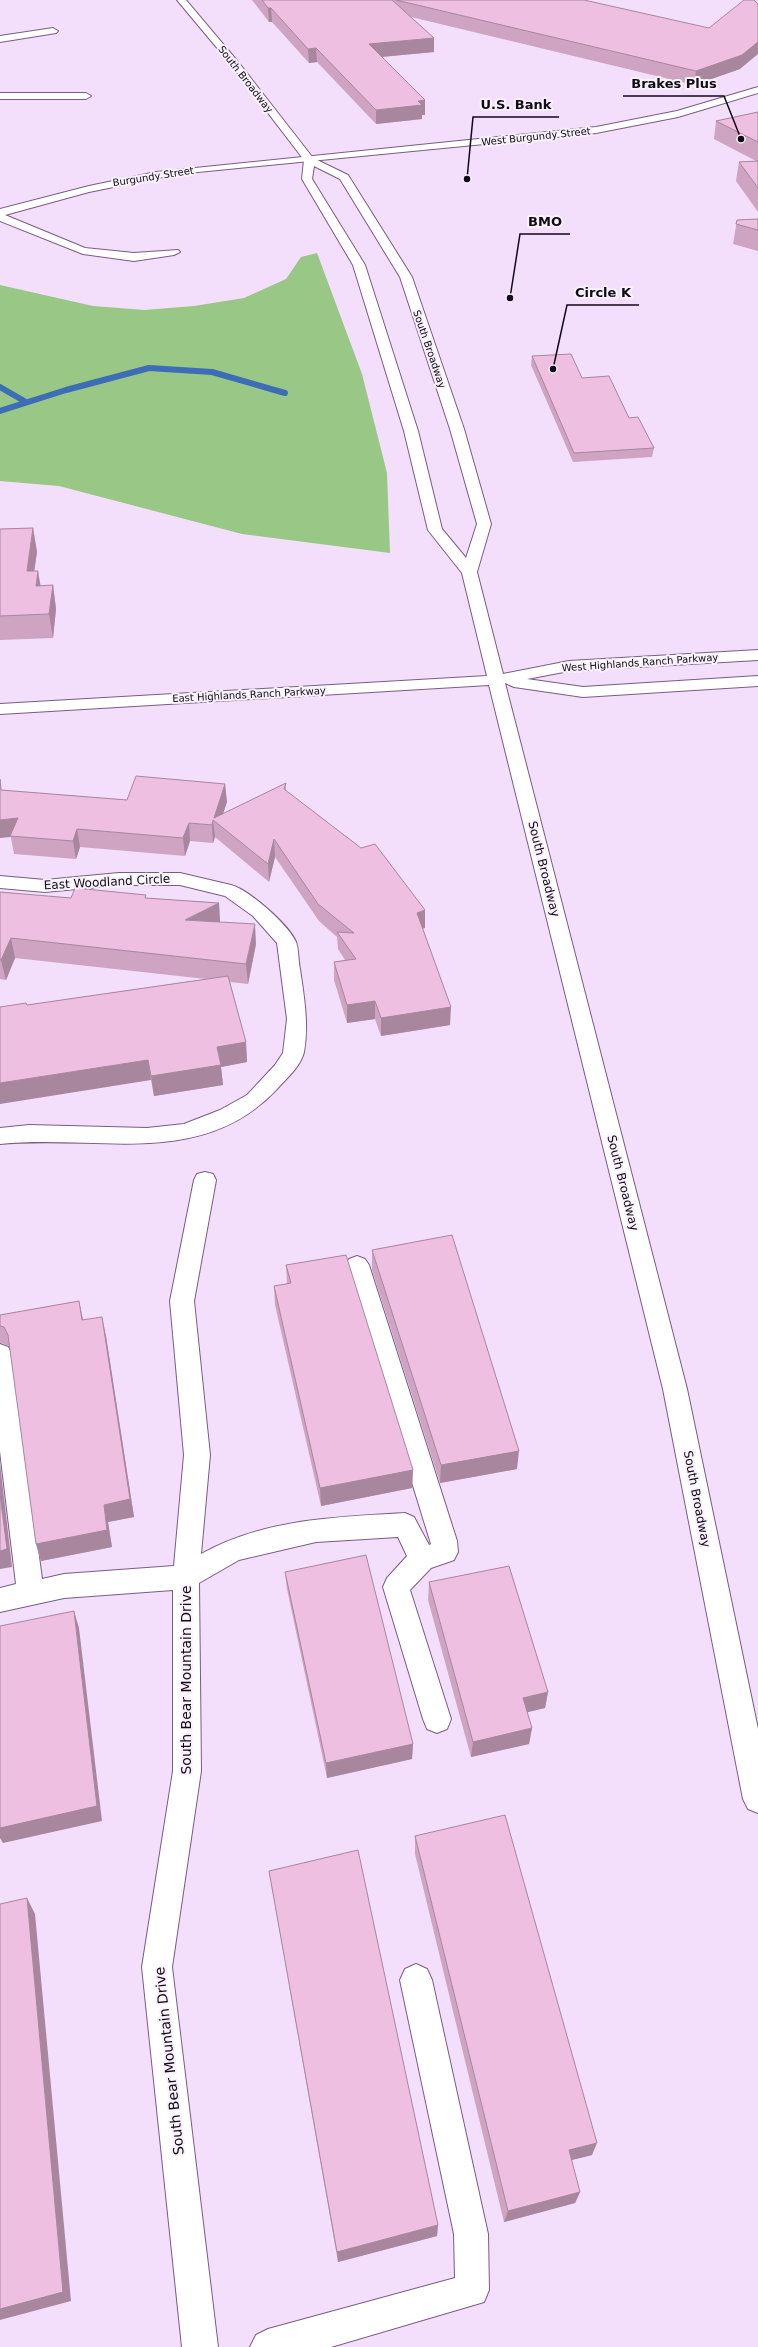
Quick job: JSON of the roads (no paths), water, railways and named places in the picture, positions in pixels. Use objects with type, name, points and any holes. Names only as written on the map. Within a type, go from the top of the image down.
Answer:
[{"type":"main road","name":"South Broadway","points":[[181,0],[236,65],[309,160],[344,177],[406,277],[457,429],[484,524],[469,572]]},
{"type":"main road","points":[[0,39],[53,31]]},
{"type":"main road","name":"West Burgundy Street","points":[[309,160],[596,130],[665,119],[726,102],[758,90]]},
{"type":"main road","points":[[0,96],[86,96]]},
{"type":"main road","name":"South Broadway","points":[[309,160],[307,178],[359,265],[409,424],[435,530],[469,572],[675,1389],[758,1799]]},
{"type":"main road","name":"Burgundy Street","points":[[0,213],[56,196],[120,181],[178,171],[309,160]]},
{"type":"main road","points":[[0,217],[82,251],[134,257],[174,252]]},
{"type":"main road","name":"West Highlands Ranch Parkway","points":[[497,680],[569,666],[758,654]]},
{"type":"main road","name":"West Highlands Ranch Parkway","points":[[497,680],[583,692],[758,681]]},
{"type":"main road","name":"East Highlands Ranch Parkway","points":[[0,709],[497,680]]},
{"type":"main road","name":"East Woodland Circle","points":[[0,882],[45,886],[119,879],[180,878],[231,891],[260,912],[286,942],[297,1019],[293,1054],[282,1070],[254,1100],[228,1116],[186,1132],[147,1136],[29,1133],[0,1136]]},
{"type":"main road","name":"South Bear Mountain Drive","points":[[200,2347],[157,1967],[187,1771],[186,1577],[197,1455],[182,1301],[205,1180]]},
{"type":"main road","points":[[357,1265],[444,1541],[445,1552],[422,1559],[396,1587],[437,1719]]},
{"type":"main road","points":[[0,1354],[31,1594]]},
{"type":"main road","points":[[0,1600],[64,1586],[186,1577],[233,1550],[316,1530],[405,1525],[422,1559]]},
{"type":"main road","points":[[268,2347],[472,2290],[471,2234],[444,2103],[416,1980]]},
{"type":"waterway","points":[[0,411],[66,390],[149,368],[212,372],[285,393]]},
{"type":"waterway","points":[[0,387],[26,402]]},
{"type":"place","name":"Brakes Plus","points":[[741,139]]},
{"type":"place","name":"U.S. Bank","points":[[467,179]]},
{"type":"place","name":"BMO","points":[[510,298]]},
{"type":"place","name":"Circle K","points":[[553,369]]}]
